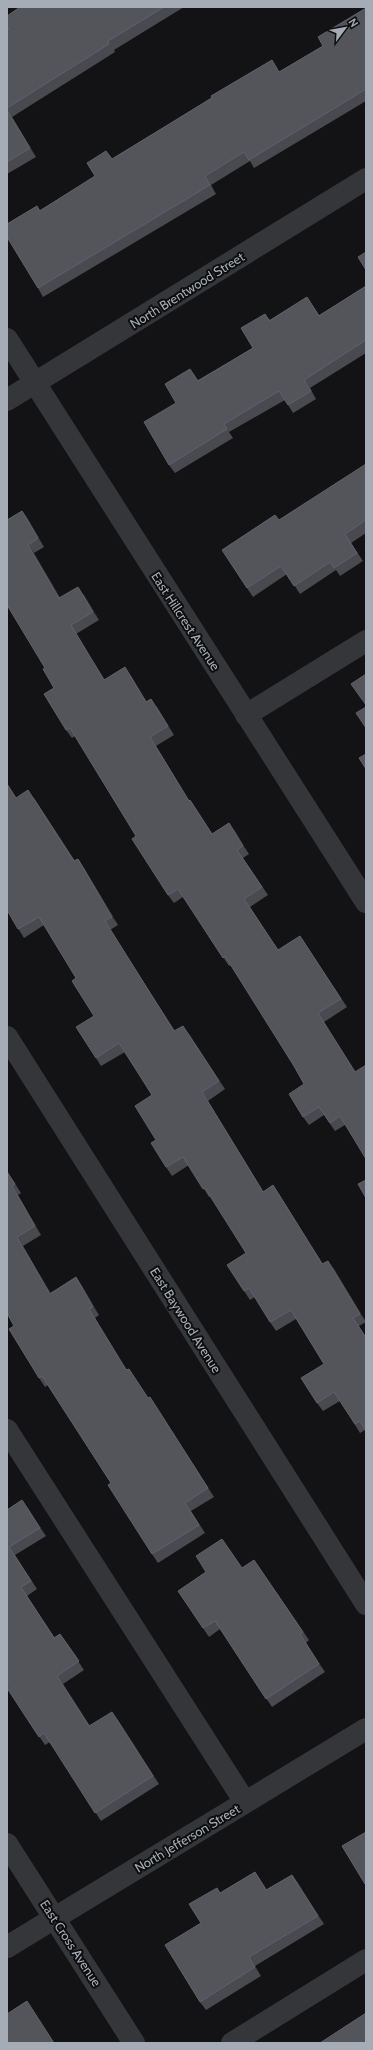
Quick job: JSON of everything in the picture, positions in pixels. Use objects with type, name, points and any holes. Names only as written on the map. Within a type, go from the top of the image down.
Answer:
[{"type":"street","name":"North Brentwood Street","points":[[7,400],[366,179]]},
{"type":"street","name":"East Hillcrest Avenue","points":[[7,339],[366,902]]},
{"type":"street","points":[[246,715],[366,641]]},
{"type":"street","name":"East Baywood Avenue","points":[[7,1037],[366,1604]]},
{"type":"street","points":[[7,1430],[245,1802]]},
{"type":"street","name":"North Jefferson Street","points":[[7,1947],[54,1917],[99,1892],[366,1729]]},
{"type":"street","name":"East Cross Avenue","points":[[7,1844],[134,2043]]},
{"type":"street","points":[[232,2043],[366,1960]]},
{"type":"building","points":[[20,7],[164,7],[108,41],[109,44],[7,108],[7,30],[9,29],[7,27],[7,16]]},
{"type":"building","points":[[366,8],[366,89],[249,160],[244,152],[205,176],[210,185],[38,288],[7,237],[7,224],[37,206],[40,211],[95,176],[87,163],[106,151],[112,159],[212,98],[211,96],[272,60],[279,72],[323,46],[318,37]]},
{"type":"building","points":[[7,110],[30,148],[7,162]]},
{"type":"building","points":[[366,252],[366,270],[358,257]]},
{"type":"building","points":[[366,286],[366,340],[304,380],[311,391],[288,405],[279,391],[224,424],[227,429],[169,465],[144,422],[176,403],[165,384],[190,369],[198,381],[253,348],[241,328],[265,314],[269,321],[307,297],[319,316]]},
{"type":"building","points":[[366,464],[366,520],[345,534],[357,553],[334,568],[330,562],[294,586],[281,566],[247,588],[222,550],[275,515],[279,520]]},
{"type":"building","points":[[22,511],[38,538],[28,545],[59,598],[78,587],[93,612],[71,625],[104,680],[125,667],[146,702],[151,699],[168,726],[150,737],[189,801],[190,800],[212,834],[229,823],[243,846],[237,850],[262,887],[244,899],[278,950],[300,936],[341,999],[318,1013],[355,1072],[366,1065],[366,1159],[340,1116],[330,1123],[319,1107],[303,1117],[289,1094],[304,1084],[294,1066],[225,956],[223,958],[178,889],[168,895],[132,839],[136,836],[70,728],[66,730],[44,694],[54,688],[43,669],[45,668],[7,605],[7,520]]},
{"type":"building","points":[[366,674],[366,705],[351,684]]},
{"type":"building","points":[[366,707],[366,728],[356,713]]},
{"type":"building","points":[[366,754],[366,769],[359,758]]},
{"type":"building","points":[[7,784],[16,798],[28,790],[74,861],[78,859],[112,917],[105,921],[174,1031],[183,1026],[219,1081],[202,1092],[263,1192],[273,1185],[322,1264],[328,1261],[360,1314],[353,1318],[366,1338],[366,1431],[360,1421],[355,1424],[334,1392],[317,1403],[301,1378],[324,1364],[291,1310],[270,1322],[249,1288],[244,1291],[227,1265],[246,1253],[205,1188],[203,1189],[183,1157],[166,1167],[151,1143],[156,1140],[135,1106],[152,1095],[119,1043],[96,1058],[76,1027],[94,1016],[72,981],[76,978],[39,917],[18,929],[7,910]]},
{"type":"building","points":[[7,1172],[15,1184],[12,1186],[35,1226],[17,1237],[50,1294],[76,1277],[93,1307],[89,1309],[126,1370],[129,1369],[148,1398],[150,1397],[208,1488],[185,1503],[199,1525],[152,1554],[108,1485],[111,1483],[42,1376],[39,1378],[9,1329],[14,1326],[7,1313]]},
{"type":"building","points":[[366,1180],[366,1198],[358,1184]]},
{"type":"building","points":[[22,1500],[40,1528],[9,1547],[31,1581],[21,1587],[54,1638],[60,1634],[79,1661],[57,1676],[89,1726],[112,1712],[153,1776],[95,1813],[44,1733],[39,1737],[7,1688],[7,1682],[9,1681],[7,1678],[7,1510]]},
{"type":"building","points":[[222,1539],[242,1568],[254,1560],[303,1632],[300,1634],[319,1664],[266,1699],[215,1621],[203,1628],[178,1591],[206,1572],[196,1556]]},
{"type":"building","points":[[366,1832],[366,1884],[365,1884],[342,1846]]},
{"type":"building","points":[[255,1872],[266,1890],[292,1875],[318,1916],[249,1957],[255,1967],[200,2002],[165,1945],[201,1923],[189,1904],[217,1888],[220,1893]]},
{"type":"building","points":[[27,2001],[54,2043],[7,2043],[7,2014]]},
{"type":"building","points":[[366,2013],[366,2043],[320,2043]]}]
